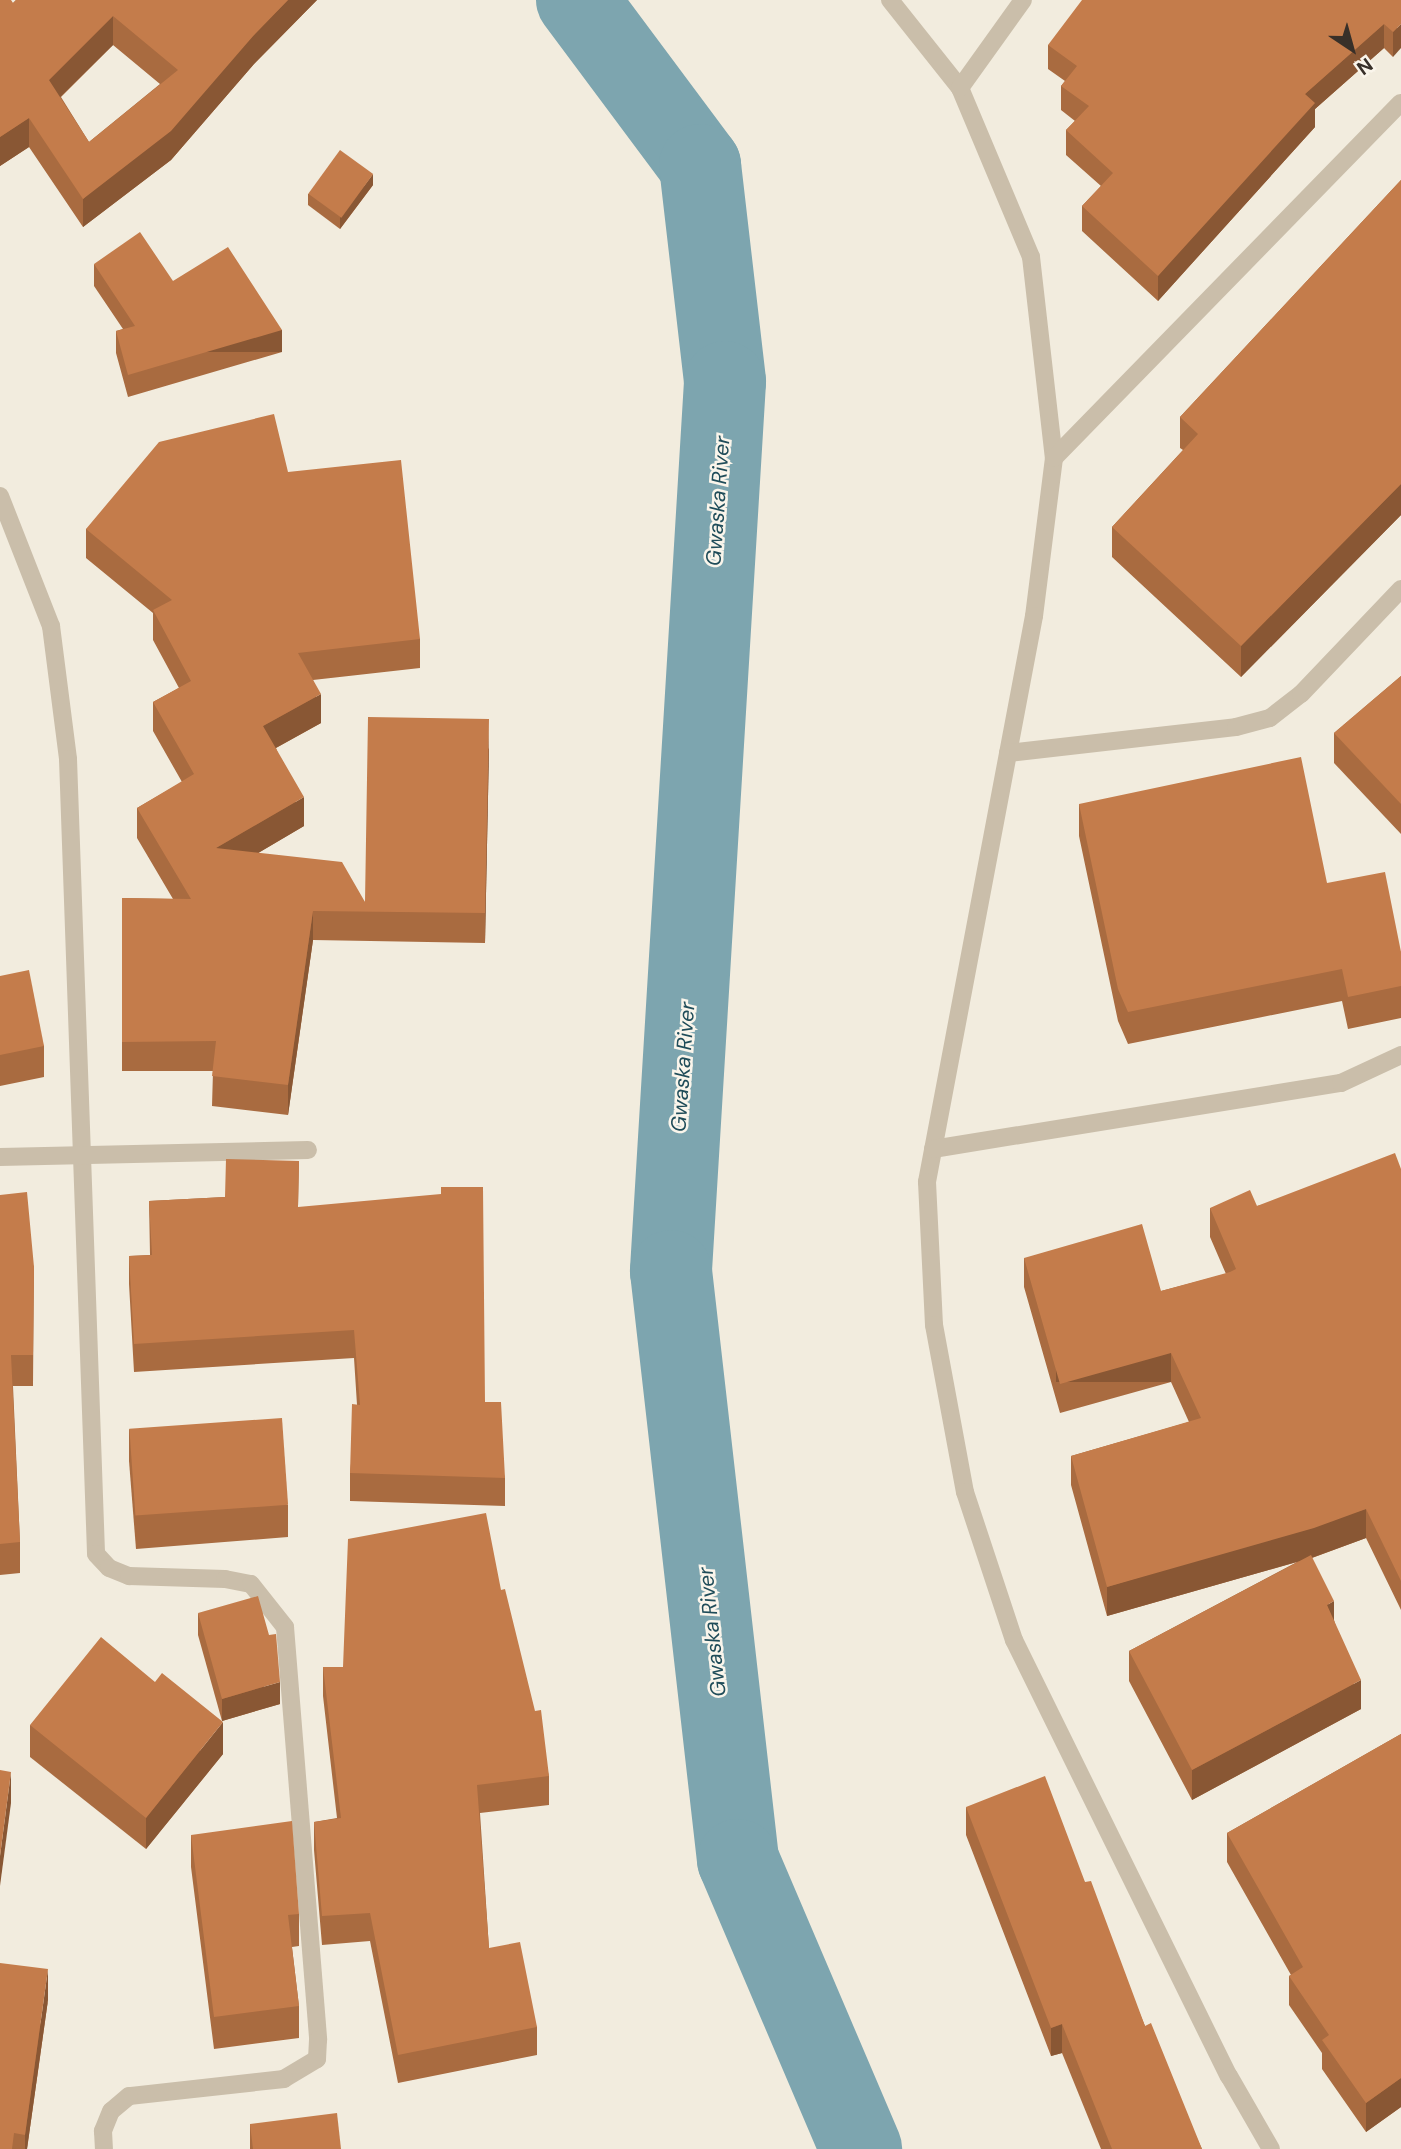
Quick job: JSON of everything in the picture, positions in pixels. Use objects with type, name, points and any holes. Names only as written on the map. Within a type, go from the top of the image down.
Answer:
[{"type":"street","points":[[890,0],[960,88],[1031,257],[1054,458],[1034,617],[927,1182],[934,1325],[965,1492],[1014,1640],[1229,2076],[1271,2149]]},
{"type":"street","points":[[960,88],[1023,0]]},
{"type":"street","points":[[1054,458],[1401,103]]},
{"type":"street","points":[[0,495],[51,626],[68,759],[79,1154],[96,1554],[109,1568],[129,1576],[225,1579],[251,1584],[285,1627],[318,2040],[317,2059],[284,2079],[129,2096],[111,2110],[103,2131],[104,2149]]},
{"type":"street","points":[[1008,753],[1236,727],[1270,718],[1301,694],[1401,589]]},
{"type":"street","points":[[933,1149],[1341,1083],[1401,1055]]},
{"type":"street","points":[[0,1157],[308,1150]]},
{"type":"building","points":[[0,0],[11,0],[13,3],[16,0],[288,0],[171,131],[83,199],[29,118],[0,137]],"holes":[[[113,16],[178,70],[89,142],[49,80]]]},
{"type":"building","points":[[1082,0],[1401,0],[1401,24],[1393,32],[1384,24],[1305,94],[1315,103],[1158,276],[1082,206],[1113,173],[1066,130],[1089,106],[1061,86],[1077,66],[1048,45]]},
{"type":"building","points":[[340,150],[373,174],[341,218],[308,194]]},
{"type":"building","points":[[1401,180],[1401,484],[1241,646],[1112,527],[1198,434],[1180,417]]},
{"type":"building","points":[[140,232],[173,281],[228,247],[282,330],[128,375],[116,331],[135,326],[94,264]]},
{"type":"building","points":[[274,414],[288,472],[401,460],[420,639],[298,653],[321,694],[263,726],[304,797],[216,848],[342,862],[365,902],[368,717],[489,719],[485,913],[313,911],[288,1085],[212,1076],[216,1041],[122,1042],[122,898],[191,899],[137,808],[194,774],[153,702],[191,681],[153,610],[172,600],[86,529],[159,442]]},
{"type":"building","points":[[1401,676],[1401,804],[1334,733]]},
{"type":"building","points":[[1301,757],[1327,883],[1385,872],[1401,952],[1401,986],[1348,997],[1342,969],[1128,1012],[1118,989],[1079,804]]},
{"type":"building","points":[[29,970],[44,1046],[0,1055],[0,976]]},
{"type":"building","points":[[1395,1153],[1401,1169],[1401,1581],[1366,1509],[1314,1528],[1107,1587],[1071,1456],[1201,1418],[1171,1353],[1060,1384],[1024,1258],[1142,1224],[1161,1291],[1230,1272],[1236,1269],[1210,1208],[1250,1190],[1257,1206]]},
{"type":"building","points":[[226,1159],[299,1161],[298,1207],[441,1194],[441,1187],[483,1187],[485,1402],[501,1402],[505,1478],[350,1473],[352,1404],[360,1405],[354,1330],[134,1344],[129,1256],[152,1255],[149,1201],[225,1197]]},
{"type":"building","points":[[27,1192],[34,1267],[33,1355],[11,1355],[20,1542],[0,1544],[0,1195]]},
{"type":"building","points":[[282,1418],[288,1505],[135,1515],[129,1429]]},
{"type":"building","points":[[486,1513],[501,1590],[505,1589],[535,1711],[541,1710],[549,1776],[477,1785],[489,1948],[520,1942],[537,2027],[398,2055],[370,1913],[322,1916],[314,1822],[341,1818],[323,1667],[343,1667],[348,1539]]},
{"type":"building","points":[[1311,1555],[1334,1601],[1327,1605],[1361,1680],[1192,1770],[1129,1651]]},
{"type":"building","points":[[258,1596],[269,1635],[276,1634],[280,1682],[222,1699],[198,1613]]},
{"type":"building","points":[[101,1637],[155,1682],[162,1673],[223,1722],[146,1818],[30,1725]]},
{"type":"building","points":[[1401,1734],[1401,2078],[1366,2103],[1322,2040],[1329,2035],[1289,1976],[1303,1967],[1227,1833]]},
{"type":"building","points":[[0,1770],[11,1772],[0,1856]]},
{"type":"building","points":[[1045,1776],[1085,1882],[1091,1881],[1145,2026],[1151,2023],[1202,2149],[1112,2149],[1062,2024],[1051,2028],[966,1807]]},
{"type":"building","points":[[292,1821],[299,1914],[288,1915],[299,2006],[214,2017],[191,1835]]},
{"type":"building","points":[[0,1963],[48,1969],[25,2135],[14,2133],[12,2149],[0,2149]]},
{"type":"building","points":[[337,2113],[341,2149],[253,2149],[250,2124]]},
{"type":"waterway","name":"Gwaska River","points":[[577,0],[700,165],[725,382],[671,1271],[738,1860],[861,2149]]}]
